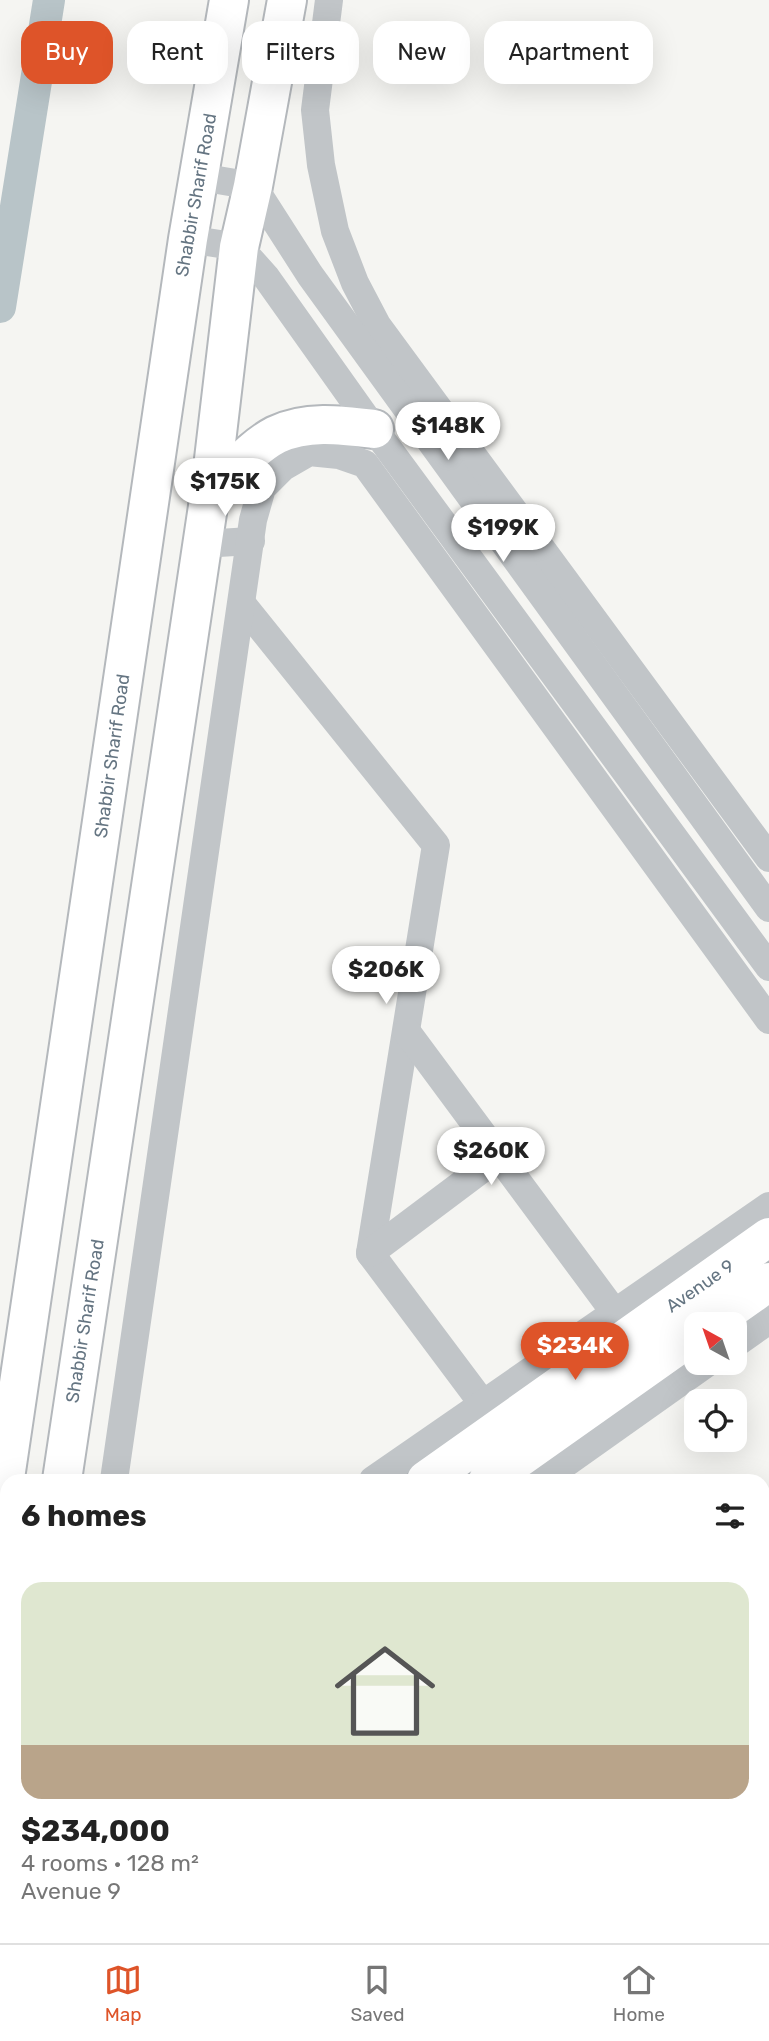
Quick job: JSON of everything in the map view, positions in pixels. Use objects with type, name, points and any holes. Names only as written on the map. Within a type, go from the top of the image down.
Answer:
[{"type":"main road","name":"Shabbir Sharif Road","points":[[6,1474],[188,239],[229,0]]},
{"type":"main road","name":"Shabbir Sharif Road","points":[[63,1474],[210,494],[239,247],[285,11]]},
{"type":"main road","points":[[210,494],[255,449],[277,434],[314,425],[374,429]]},
{"type":"main road","name":"Avenue 9","points":[[434,1474],[769,1237]]},
{"type":"main road","name":"Avenue 9","points":[[726,1312],[769,1282]]},
{"type":"main road","name":"Avenue 9","points":[[496,1474],[684,1341]]},
{"type":"street","points":[[285,11],[327,13],[315,110],[321,165],[335,231],[355,283],[367,333],[769,908]]},
{"type":"street","points":[[200,177],[253,186],[310,275],[367,333],[769,858]]},
{"type":"street","points":[[188,239],[239,247],[266,277],[374,429],[769,967]]},
{"type":"street","points":[[115,1474],[253,520],[262,488],[282,467],[309,452],[339,455],[365,464],[769,1020]]},
{"type":"street","points":[[202,544],[251,541]]},
{"type":"street","points":[[242,604],[436,845],[370,1253],[484,1404]]},
{"type":"street","points":[[407,1032],[615,1313]]},
{"type":"street","points":[[370,1253],[498,1157]]},
{"type":"street","points":[[382,1474],[769,1206]]},
{"type":"street","points":[[747,1336],[769,1320]]},
{"type":"street","points":[[550,1474],[689,1376]]},
{"type":"waterway","points":[[0,307],[49,0]]}]
